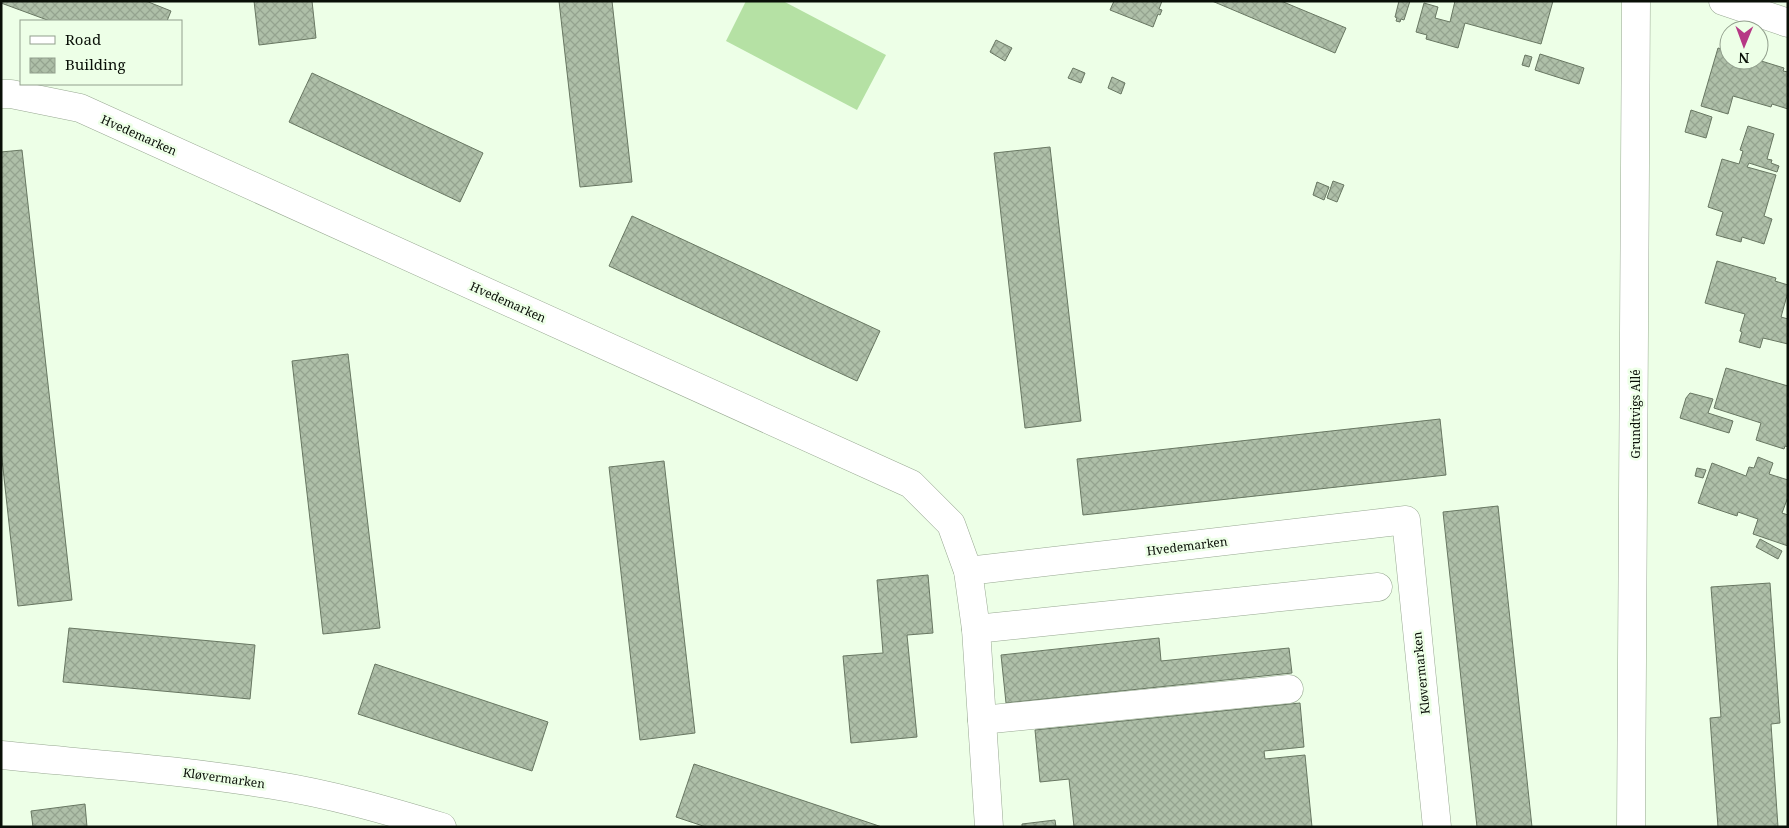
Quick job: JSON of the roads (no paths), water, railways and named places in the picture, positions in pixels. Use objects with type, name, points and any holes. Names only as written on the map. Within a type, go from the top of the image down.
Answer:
[{"type":"street","name":"Grundtvigs Allé","points":[[1631,827],[1636,1]]},
{"type":"street","points":[[1723,1],[1788,23]]},
{"type":"street","name":"Hvedemarken","points":[[1,94],[11,94],[80,108],[911,484],[951,524],[968,571],[976,629],[989,827]]},
{"type":"street","name":"Hvedemarken","points":[[968,571],[1406,520]]},
{"type":"street","name":"Kløvermarken","points":[[1406,520],[1437,827]]},
{"type":"street","points":[[976,629],[1378,587]]},
{"type":"street","points":[[982,720],[1289,688]]},
{"type":"street","name":"Kløvermarken","points":[[1,755],[171,771],[273,785],[353,801],[442,827]]}]
